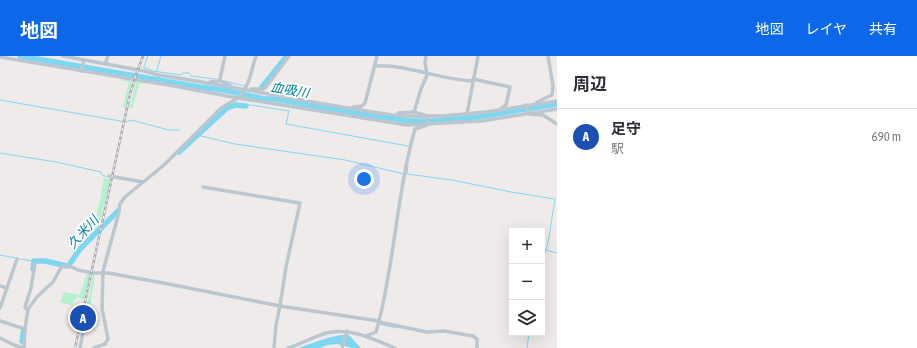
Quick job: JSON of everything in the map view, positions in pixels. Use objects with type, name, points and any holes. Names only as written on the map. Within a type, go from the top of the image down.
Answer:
[{"type":"street","points":[[63,56],[158,75],[348,108],[416,117],[497,111],[556,100]]},
{"type":"street","points":[[106,64],[108,56]]},
{"type":"street","points":[[219,80],[225,56]]},
{"type":"street","points":[[94,348],[105,344],[108,339],[102,308],[103,273],[120,204],[125,197],[164,165],[220,109],[239,98],[249,81],[256,56]]},
{"type":"street","points":[[244,90],[263,89],[266,87],[290,56]]},
{"type":"street","points":[[348,108],[362,106],[365,103],[377,56]]},
{"type":"street","points":[[414,112],[420,89],[427,73],[425,62],[426,56]]},
{"type":"street","points":[[467,114],[478,56]]},
{"type":"street","points":[[533,104],[552,96],[553,86],[548,56]]},
{"type":"street","points":[[0,57],[407,125],[482,121],[557,109]]},
{"type":"street","points":[[82,70],[84,61]]},
{"type":"street","points":[[375,66],[398,67],[461,80],[473,80],[510,87],[506,105],[497,111]]},
{"type":"street","points":[[206,83],[219,80],[234,88]]},
{"type":"street","points":[[526,106],[529,113]]},
{"type":"street","points":[[393,114],[414,112],[427,117]]},
{"type":"street","points":[[529,113],[543,115],[557,124]]},
{"type":"street","points":[[427,117],[427,124]]},
{"type":"street","points":[[366,336],[376,332],[379,323],[393,250],[405,174],[415,129],[427,124]]},
{"type":"street","points":[[109,176],[143,182]]},
{"type":"street","points":[[203,187],[300,203],[286,267],[276,325],[274,348]]},
{"type":"street","points":[[0,308],[17,259]]},
{"type":"street","points":[[28,311],[25,307],[35,263]]},
{"type":"street","points":[[0,338],[14,346],[24,348],[24,329],[28,311],[37,297],[53,282],[62,266],[71,266],[78,270],[158,282],[280,307],[427,332],[444,331],[473,336],[477,339],[477,348]]},
{"type":"street","points":[[0,286],[7,288]]},
{"type":"street","points":[[0,321],[24,329]]},
{"type":"street","points":[[80,348],[84,327]]},
{"type":"street","points":[[288,348],[326,334],[339,331],[366,336],[395,348]]},
{"type":"street","points":[[342,348],[347,332]]},
{"type":"green space","points":[[124,79],[132,81],[126,106],[128,107],[130,106],[136,82],[149,83],[139,84],[132,109],[123,107],[129,82],[120,80]]},
{"type":"green space","points":[[104,178],[111,178],[99,224],[93,234],[96,223]]},
{"type":"green space","points":[[87,273],[90,274],[84,300],[78,297],[73,302],[73,306],[60,302],[64,292],[79,295],[79,297]]},
{"type":"green space","points":[[93,274],[95,274],[90,308],[92,325],[89,331],[87,331],[90,318],[85,316]]},
{"type":"water","points":[[349,335],[361,348],[352,348],[337,344],[320,348],[298,348],[327,338]]},
{"type":"waterway","name":"血吸川","points":[[20,56],[224,90],[264,99],[275,99],[410,121],[434,121],[478,117],[557,104]]},
{"type":"waterway","points":[[144,66],[148,56]]},
{"type":"waterway","points":[[157,70],[161,56]]},
{"type":"waterway","name":"久米川","points":[[262,87],[287,56]]},
{"type":"waterway","points":[[143,67],[153,71],[181,75],[183,73],[189,73],[191,76],[215,79]]},
{"type":"waterway","points":[[224,81],[245,86]]},
{"type":"waterway","points":[[0,100],[126,122],[131,120],[169,130],[179,130]]},
{"type":"waterway","name":"久米川","points":[[179,152],[227,108],[236,105],[246,106]]},
{"type":"waterway","points":[[242,105],[289,111],[286,124],[408,146]]},
{"type":"waterway","points":[[197,135],[235,144],[345,160],[404,174]]},
{"type":"waterway","points":[[0,153],[56,162],[101,172],[102,175],[107,177]]},
{"type":"waterway","points":[[407,173],[408,166]]},
{"type":"waterway","points":[[407,174],[452,180],[555,199],[548,243],[545,252]]},
{"type":"waterway","name":"久米川","points":[[33,269],[34,261],[45,261],[67,266],[69,265],[80,249],[118,211]]},
{"type":"waterway","points":[[546,250],[557,253]]},
{"type":"waterway","points":[[0,255],[16,258]]},
{"type":"waterway","points":[[19,259],[34,261]]},
{"type":"waterway","points":[[379,324],[397,328]]},
{"type":"waterway","name":"久米川","points":[[22,341],[24,330]]},
{"type":"waterway","points":[[527,348],[529,336]]},
{"type":"railway","points":[[75,348],[130,94],[143,56]]},
{"type":"place","name":"足守","points":[[83,318]]}]
